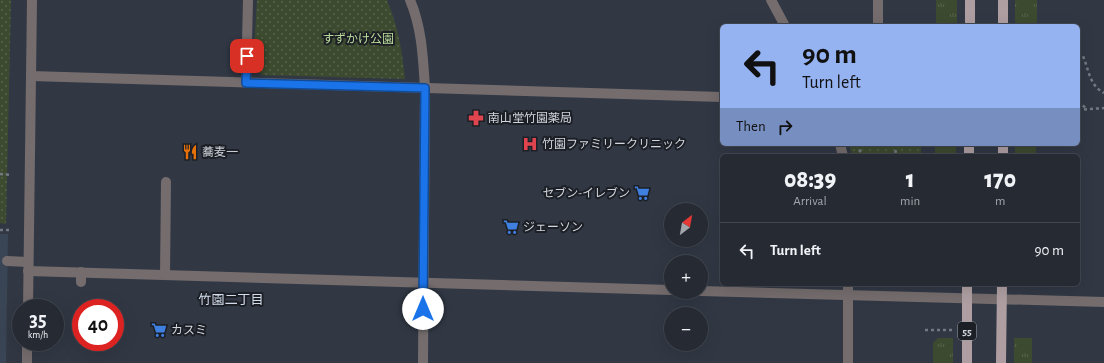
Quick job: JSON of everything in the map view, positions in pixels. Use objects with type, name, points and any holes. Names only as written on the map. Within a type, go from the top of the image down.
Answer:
[{"type":"main road","points":[[970,0],[970,24]]},
{"type":"main road","points":[[1003,0],[1003,24]]},
{"type":"main road","name":"55","points":[[967,286],[967,363]]},
{"type":"main road","points":[[1001,363],[1002,286]]},
{"type":"street","points":[[28,299],[32,0]]},
{"type":"street","points":[[246,83],[248,0]]},
{"type":"street","points":[[410,0],[418,24],[423,52],[425,88],[423,363]]},
{"type":"street","points":[[771,0],[784,24]]},
{"type":"street","points":[[878,0],[878,24]]},
{"type":"street","points":[[31,76],[720,97]]},
{"type":"street","points":[[165,275],[166,182]]},
{"type":"street","points":[[7,261],[81,277],[165,275],[664,290]]},
{"type":"street","points":[[848,286],[848,363]]},
{"type":"street","points":[[708,291],[1104,302]]},
{"type":"street","points":[[27,351],[27,363]]},
{"type":"path","points":[[1080,54],[1083,56],[1090,80],[1097,90],[1104,93]]},
{"type":"path","points":[[1080,103],[1087,108]]},
{"type":"path","points":[[1080,110],[1104,108]]},
{"type":"path","points":[[0,174],[12,175]]},
{"type":"path","points":[[0,230],[11,230]]},
{"type":"path","points":[[925,330],[952,330]]},
{"type":"shaded area","points":[[0,234],[8,234],[6,363],[0,363]]},
{"type":"green space","points":[[0,0],[11,0],[6,224],[0,223]]},
{"type":"green space","name":"すずかけ公園","points":[[257,0],[387,0],[399,39],[405,79],[262,75],[253,66]]},
{"type":"green space","points":[[936,0],[957,0],[957,24],[936,24]]},
{"type":"green space","points":[[1015,0],[1037,0],[1037,24],[1015,24]]},
{"type":"green space","points":[[850,146],[921,146],[921,154],[852,154]]},
{"type":"green space","points":[[935,146],[956,146],[956,154],[935,154]]},
{"type":"green space","points":[[1015,146],[1036,146],[1036,154],[1015,154]]},
{"type":"green space","points":[[938,338],[953,338],[953,363],[933,363],[933,343]]},
{"type":"green space","points":[[1014,338],[1032,338],[1032,363],[1014,363]]},
{"type":"place","name":"南山堂竹園薬局","points":[[476,118]]},
{"type":"place","name":"竹園ファミリークリニック","points":[[530,144]]},
{"type":"place","name":"蕎麦一","points":[[190,152]]},
{"type":"place","name":"セブン-イレブン","points":[[642,193]]},
{"type":"place","name":"ジェーソン","points":[[511,227]]},
{"type":"place","name":"カスミ","points":[[159,330]]},
{"type":"district","name":"竹園二丁目","points":[[231,300]]},
{"type":"route","points":[[247,56],[246,83],[425,88],[423,309]]}]
